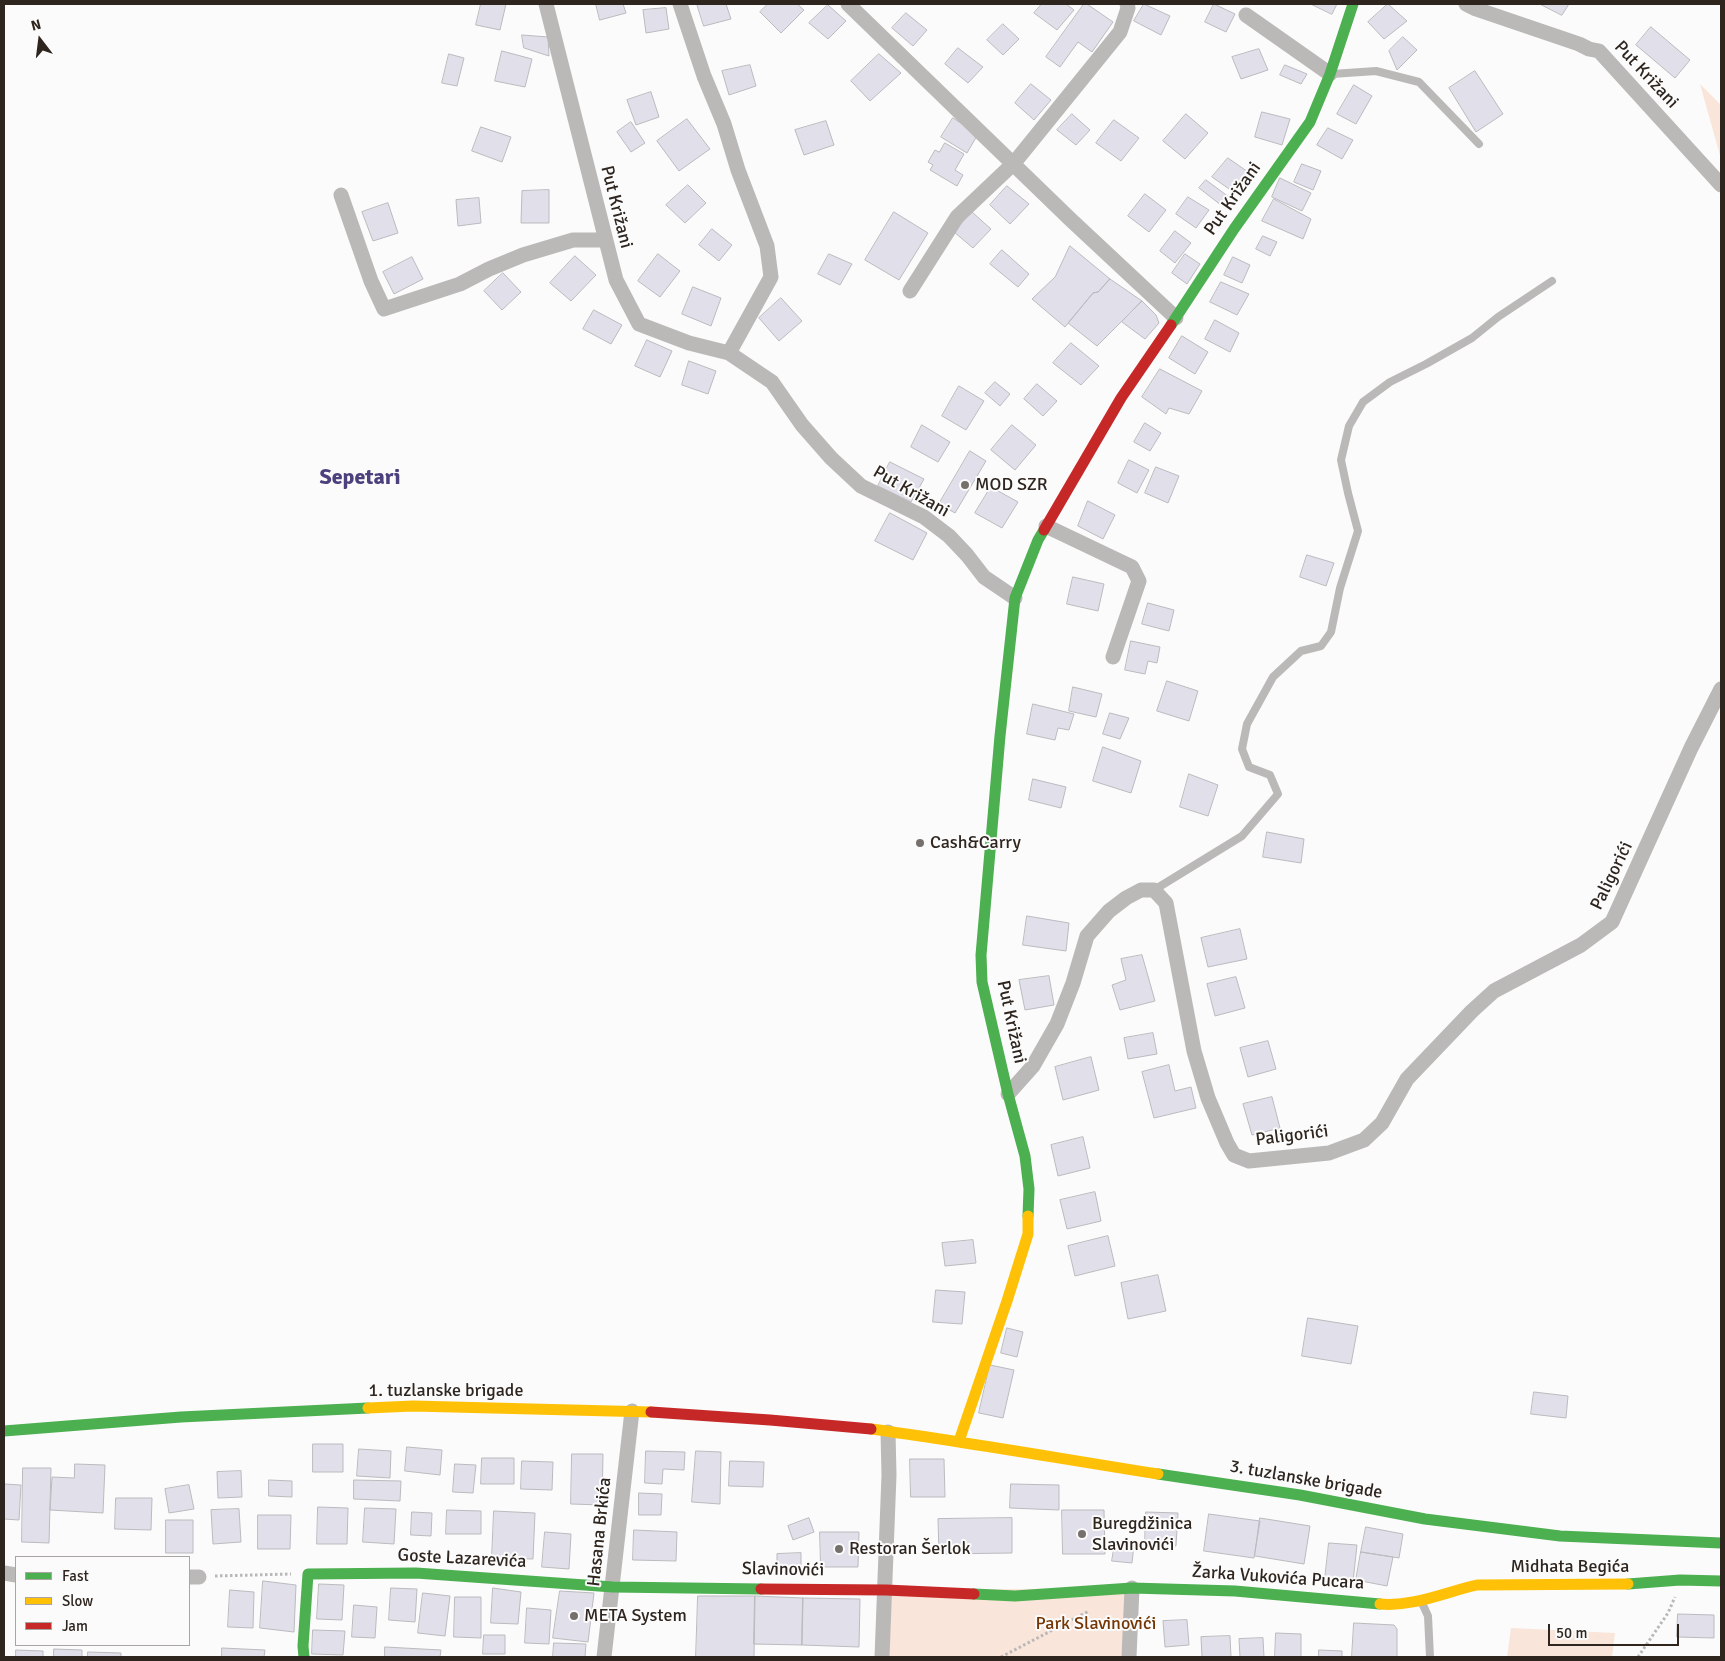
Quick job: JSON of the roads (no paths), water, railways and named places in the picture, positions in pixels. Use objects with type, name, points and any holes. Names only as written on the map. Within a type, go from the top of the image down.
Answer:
[{"type":"street","name":"Put Križani","points":[[546,4],[616,280],[639,324],[689,343],[729,353],[772,382],[802,425],[831,458],[861,486],[924,517],[949,536],[984,577],[1015,598]]},
{"type":"street","points":[[680,4],[704,76],[724,124],[738,170],[767,246],[770,276],[729,353]]},
{"type":"street","points":[[848,4],[1070,219],[1176,318]]},
{"type":"street","points":[[910,291],[957,217],[1014,163],[1120,32],[1128,8],[1127,4]]},
{"type":"street","name":"Put Križani","points":[[959,1441],[1028,1234],[1029,1189],[1025,1156],[1008,1094],[982,982],[981,956],[1000,736],[1015,598],[1038,540],[1121,398],[1176,318],[1234,228],[1310,122],[1330,74],[1353,4]]},
{"type":"street","name":"Put Križani","points":[[1466,4],[1476,10],[1599,51],[1721,185]]},
{"type":"street","points":[[1246,15],[1330,74]]},
{"type":"street","points":[[342,195],[371,281],[384,309],[460,284],[523,255],[573,240],[605,240]]},
{"type":"street","points":[[1046,526],[1132,567],[1139,581],[1113,657]]},
{"type":"street","name":"Paligorići","points":[[1154,890],[1166,903],[1194,1051],[1208,1098],[1234,1155],[1249,1161],[1329,1153],[1364,1140],[1382,1123],[1407,1079],[1472,1010],[1494,991],[1581,945],[1612,922],[1691,748],[1721,689]]},
{"type":"street","points":[[1008,1094],[1033,1066],[1057,1024],[1074,983],[1087,936],[1109,911],[1126,898],[1141,890],[1154,890]]},
{"type":"street","name":"1. tuzlanske brigade","points":[[4,1431],[181,1416],[413,1406],[632,1411],[770,1420],[888,1432]]},
{"type":"street","name":"Hasana Brkića","points":[[604,1657],[632,1411]]},
{"type":"street","points":[[882,1657],[890,1475],[888,1432]]},
{"type":"street","name":"3. tuzlanske brigade","points":[[888,1432],[959,1441],[1027,1454],[1300,1494],[1425,1519],[1560,1536],[1721,1543]]},
{"type":"street","name":"Goste Lazarevića","points":[[304,1657],[303,1646],[308,1574],[416,1573],[613,1588]]},
{"type":"street","name":"Midhata Begića","points":[[1422,1601],[1453,1590],[1477,1585],[1639,1584],[1684,1579],[1721,1581]]},
{"type":"street","name":"Slavinovići","points":[[613,1588],[886,1590]]},
{"type":"street","points":[[1129,1657],[1132,1588]]},
{"type":"street","name":"Žarka Vukovića Pucara","points":[[886,1590],[1015,1596],[1132,1588],[1235,1591],[1391,1605],[1422,1601]]},
{"type":"lane","points":[[1330,74],[1376,71],[1419,82],[1479,144]]},
{"type":"lane","points":[[1154,890],[1242,836],[1278,794],[1270,775],[1249,767],[1242,749],[1247,724],[1273,677],[1301,651],[1321,646],[1331,632],[1340,588],[1358,531],[1342,460],[1349,426],[1363,402],[1390,382],[1472,338],[1498,317],[1552,281]]},
{"type":"lane","points":[[1422,1601],[1428,1616],[1430,1657]]},
{"type":"place","name":"MOD SZR","points":[[965,485]]},
{"type":"place","name":"Cash&Carry","points":[[920,843]]},
{"type":"place","name":"Buregdžinica Slavinovići","points":[[1082,1534]]},
{"type":"place","name":"Restoran Šerlok","points":[[839,1549]]},
{"type":"place","name":"META System","points":[[574,1616]]},
{"type":"district","name":"Sepetari","points":[[360,478]]},
{"type":"park label","name":"Park Slavinovići","points":[[1096,1624]]}]
